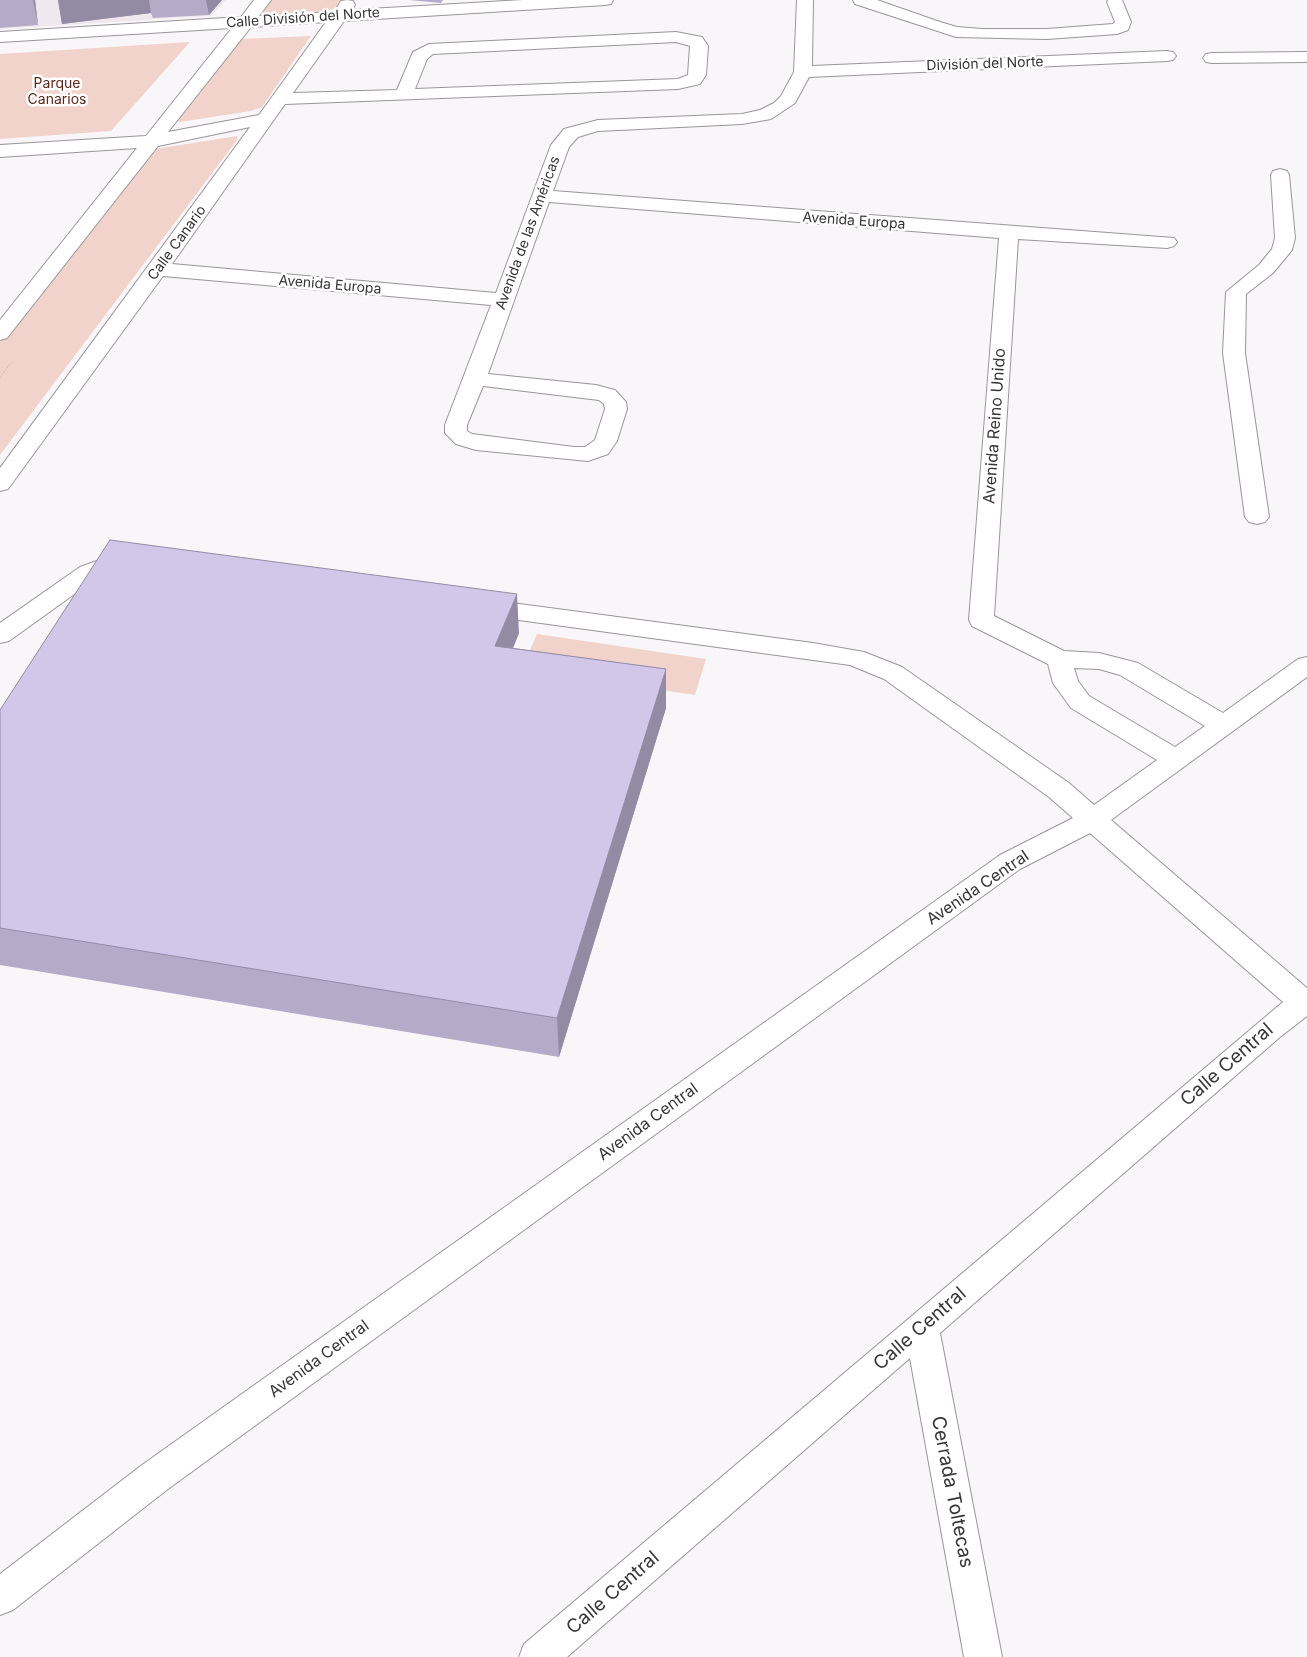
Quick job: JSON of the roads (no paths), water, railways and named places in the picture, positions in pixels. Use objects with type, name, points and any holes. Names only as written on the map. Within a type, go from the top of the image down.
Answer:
[{"type":"street","points":[[0,334],[263,0]]},
{"type":"street","name":"Calle División del Norte","points":[[0,37],[244,22],[345,8],[605,0]]},
{"type":"street","points":[[803,72],[805,0]]},
{"type":"street","points":[[861,0],[934,26],[956,32],[982,34],[1046,34],[1117,29],[1122,26],[1123,22],[1115,2]]},
{"type":"street","name":"Calle Canario","points":[[0,484],[158,269],[345,8]]},
{"type":"street","points":[[279,99],[404,95],[687,83],[694,80],[697,75],[699,46],[696,41],[676,36],[430,48],[419,56],[404,95]]},
{"type":"street","name":"División del Norte","points":[[803,72],[1167,56]]},
{"type":"street","points":[[1212,58],[1307,57]]},
{"type":"street","name":"Avenida de las Américas","points":[[475,379],[596,392],[607,395],[615,402],[616,409],[606,441],[600,449],[588,454],[574,454],[476,443],[464,439],[456,433],[456,425],[475,379],[560,145],[571,133],[598,126],[742,119],[765,115],[780,107],[789,99],[803,72]]},
{"type":"street","points":[[0,151],[153,141],[265,119]]},
{"type":"street","points":[[1257,517],[1234,353],[1236,292],[1266,269],[1282,250],[1285,238],[1280,175]]},
{"type":"street","name":"Avenida Europa","points":[[541,196],[1010,233],[1167,242]]},
{"type":"street","name":"Avenida Reino Unido","points":[[1010,233],[981,620],[1059,659]]},
{"type":"street","points":[[1285,238],[1307,239]]},
{"type":"street","name":"Avenida Europa","points":[[158,269],[503,300]]},
{"type":"street","points":[[0,636],[88,572],[105,565],[142,563]]},
{"type":"street","points":[[458,604],[813,650],[855,658],[893,673],[1059,790],[1305,1001]]},
{"type":"street","points":[[1175,759],[1080,702],[1066,683],[1059,659],[1099,661],[1129,669],[1198,709],[1221,725]]},
{"type":"street","name":"Avenida Central","points":[[0,1597],[155,1477],[1002,868],[1094,819],[1307,664]]},
{"type":"street","name":"Calle Central","points":[[538,1657],[1305,1001]]},
{"type":"street","name":"Cerrada Toltecas","points":[[922,1328],[983,1657]]},
{"type":"park label","name":"Parque Canarios","points":[[57,92]]}]
